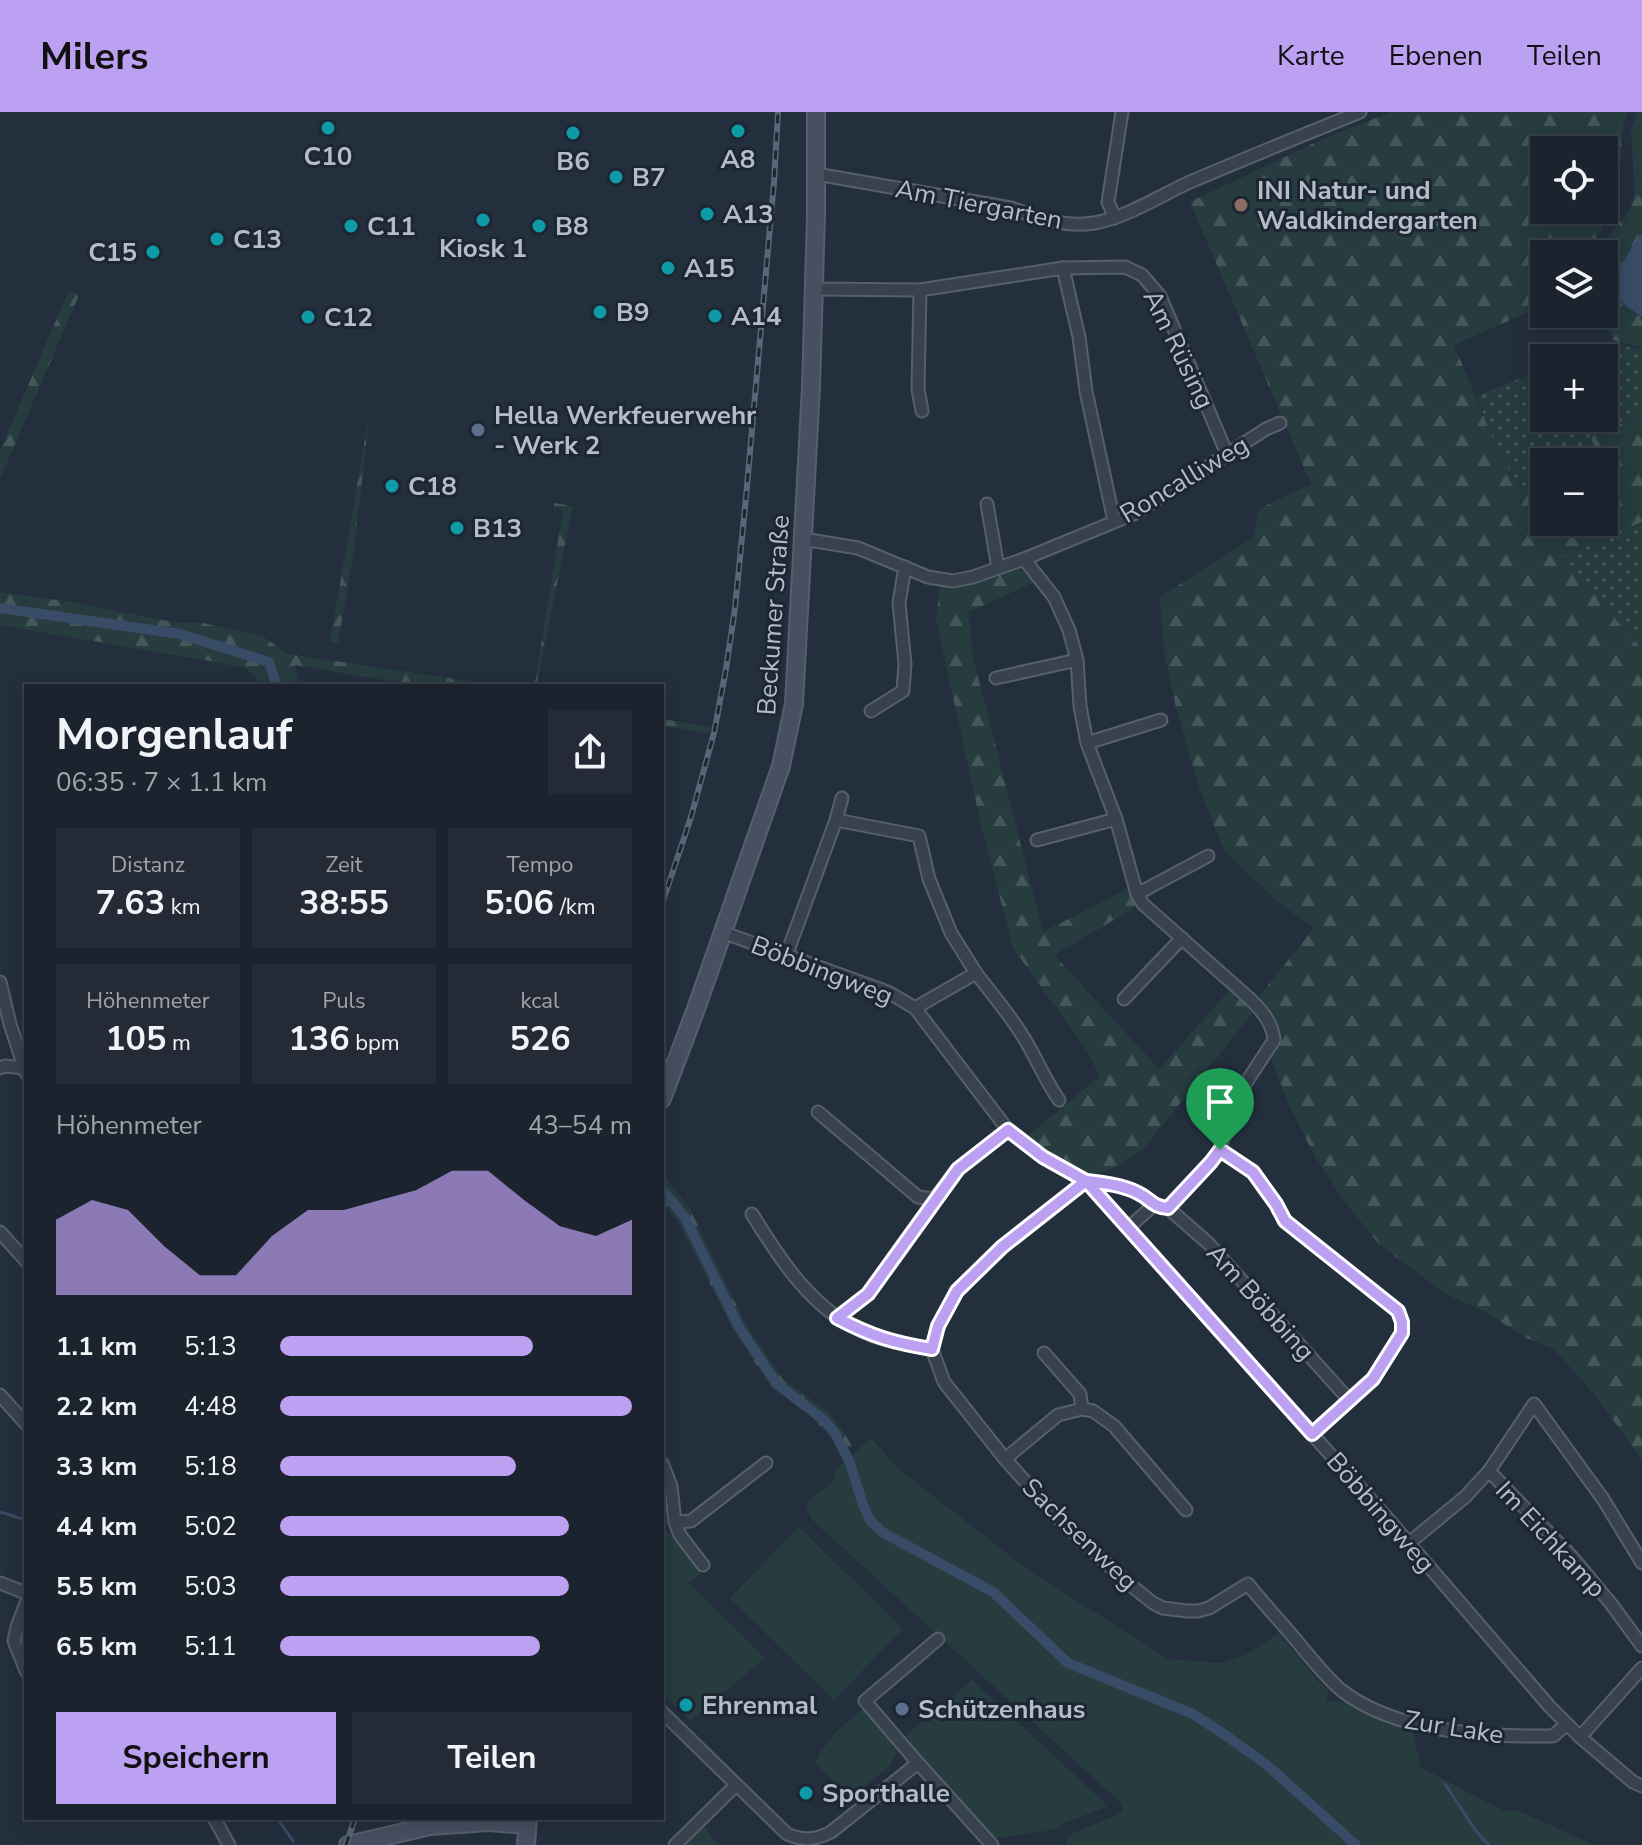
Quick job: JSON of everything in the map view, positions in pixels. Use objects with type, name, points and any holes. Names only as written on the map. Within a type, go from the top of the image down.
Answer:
[{"type":"main road","name":"Beckumer Straße","points":[[664,1093],[781,766],[790,731],[797,666],[814,289],[816,112]]},
{"type":"main road","points":[[348,1845],[429,1822],[491,1820],[527,1822],[526,1845]]},
{"type":"street","points":[[1115,218],[1108,202],[1122,112]]},
{"type":"street","name":"Am Tiergarten","points":[[816,174],[1011,208],[1064,222],[1091,224],[1115,218],[1189,182],[1360,112]]},
{"type":"street","name":"Am Rüsing","points":[[814,289],[920,290],[1063,268],[1125,267],[1142,275],[1160,296],[1227,454]]},
{"type":"street","points":[[1063,268],[1114,521]]},
{"type":"street","points":[[920,290],[918,389],[922,411]]},
{"type":"street","name":"Roncalliweg","points":[[803,539],[858,548],[928,577],[953,581],[973,577],[1136,513],[1280,423]]},
{"type":"street","points":[[987,504],[998,568]]},
{"type":"street","points":[[1024,559],[1054,597],[1069,630],[1077,660],[1080,706],[1087,743],[1116,819],[1137,894],[1143,904],[1265,1014],[1273,1030],[1274,1040],[1238,1095],[1220,1150],[1168,1208]]},
{"type":"street","points":[[871,711],[903,691],[905,664],[899,603],[905,567]]},
{"type":"street","points":[[996,678],[1077,660]]},
{"type":"street","points":[[1087,743],[1161,720]]},
{"type":"street","points":[[786,956],[842,798]]},
{"type":"street","points":[[1037,840],[1116,819]]},
{"type":"street","points":[[836,820],[919,836],[929,879],[951,933],[976,973],[1014,1022],[1059,1100]]},
{"type":"street","points":[[1137,894],[1208,856]]},
{"type":"street","name":"Böbbingweg","points":[[722,932],[888,992],[915,1008],[1008,1130],[1043,1157],[1086,1181],[1409,1543],[1550,1707],[1580,1737],[1633,1782],[1642,1786]]},
{"type":"street","points":[[1124,999],[1182,938]]},
{"type":"street","points":[[915,1008],[976,973]]},
{"type":"street","points":[[0,982],[24,1067]]},
{"type":"street","points":[[0,1068],[24,1070]]},
{"type":"street","points":[[818,1112],[918,1197],[934,1199]]},
{"type":"street","points":[[837,1318],[868,1294],[958,1169],[1008,1130]]},
{"type":"street","points":[[1220,1150],[1253,1172],[1285,1221],[1398,1311],[1402,1322],[1402,1333],[1373,1379],[1312,1434]]},
{"type":"street","points":[[752,1214],[804,1289],[837,1318],[865,1333],[932,1349],[938,1326],[957,1291],[1002,1247],[1086,1181]]},
{"type":"street","name":"Böbbingweg","points":[[1086,1181],[1140,1193],[1154,1205]]},
{"type":"street","points":[[1128,1228],[1154,1205]]},
{"type":"street","name":"Am Böbbing","points":[[1154,1205],[1168,1208],[1208,1243],[1350,1401]]},
{"type":"street","points":[[0,1232],[24,1259]]},
{"type":"street","name":"Sachsenweg","points":[[932,1349],[944,1382],[1005,1459],[1055,1515],[1153,1603],[1163,1608],[1198,1611],[1209,1608],[1248,1584]]},
{"type":"street","points":[[1044,1353],[1080,1394],[1082,1409]]},
{"type":"street","points":[[1,1399],[24,1422]]},
{"type":"street","points":[[1409,1543],[1465,1497],[1489,1471],[1534,1404],[1603,1499],[1642,1563]]},
{"type":"street","points":[[1005,1459],[1058,1415],[1082,1409],[1101,1415],[1114,1426],[1186,1510]]},
{"type":"street","points":[[675,1522],[691,1521],[766,1463]]},
{"type":"street","points":[[664,1467],[671,1486],[675,1522],[680,1535],[703,1565]]},
{"type":"street","name":"Im Eichkamp","points":[[1489,1471],[1573,1558],[1642,1646]]},
{"type":"street","points":[[0,1583],[24,1592]]},
{"type":"street","name":"Zur Lake","points":[[1248,1584],[1341,1690],[1399,1721],[1512,1737],[1553,1736],[1567,1724]]},
{"type":"street","points":[[24,1608],[14,1641],[24,1666]]},
{"type":"street","points":[[938,1639],[865,1701],[992,1845]]},
{"type":"street","points":[[1580,1737],[1642,1668]]},
{"type":"street","points":[[664,1714],[787,1834],[805,1840],[831,1832],[918,1763]]},
{"type":"street","points":[[675,1845],[736,1785]]},
{"type":"street","points":[[215,1820],[229,1845]]},
{"type":"green space","points":[[1391,112],[1628,112],[1623,125],[1618,197],[1618,136],[1530,136],[1530,224],[1604,224],[1596,240],[1530,240],[1530,311],[1454,345],[1503,456],[1530,499],[1530,536],[1610,536],[1565,556],[1642,651],[1642,1460],[1595,1395],[1553,1348],[1526,1338],[1487,1313],[1444,1293],[1379,1244],[1345,1202],[1314,1155],[1289,1105],[1269,1052],[1274,1030],[1255,1001],[1314,928],[1278,902],[1225,851],[1200,790],[1176,708],[1164,650],[1160,597],[1253,538],[1259,509],[1311,484],[1190,202],[1323,139]]},
{"type":"green space","points":[[1637,112],[1642,112],[1642,183],[1634,180],[1631,131]]},
{"type":"green space","points":[[1634,180],[1642,183],[1642,233],[1618,270],[1618,240],[1604,240],[1631,208]]},
{"type":"green space","points":[[69,290],[79,295],[0,479],[0,451]]},
{"type":"green space","points":[[1618,291],[1631,311],[1642,317],[1642,348],[1612,340],[1608,328],[1618,328]]},
{"type":"green space","points":[[1618,344],[1642,350],[1642,415],[1618,425]]},
{"type":"green space","points":[[1530,375],[1530,432],[1600,432],[1590,436],[1595,448],[1530,448],[1530,499],[1504,460],[1477,396]]},
{"type":"green space","points":[[370,410],[354,549],[338,643],[330,642]]},
{"type":"green space","points":[[1642,415],[1642,522],[1618,533],[1618,448],[1595,448],[1590,436],[1600,432],[1618,432],[1618,425]]},
{"type":"green space","points":[[554,503],[573,506],[535,682],[563,510],[554,508]]},
{"type":"green space","points":[[1642,522],[1642,651],[1564,556],[1610,536],[1618,536],[1618,532]]},
{"type":"green space","points":[[1018,567],[1034,582],[969,612],[972,653],[1043,932],[1129,888],[1136,907],[1054,955],[1159,1069],[1230,990],[1254,1011],[1144,1148],[1113,1169],[1087,1176],[1026,1137],[1100,1076],[1088,1052],[1013,948],[980,821],[936,619],[940,584]]},
{"type":"green space","points":[[0,592],[178,623],[203,623],[262,636],[288,654],[490,684],[409,684],[295,665],[299,684],[260,684],[244,667],[0,625]]},
{"type":"green space","points":[[664,719],[711,727],[709,734],[664,726]]},
{"type":"green space","points":[[664,1175],[690,1209],[745,1323],[782,1378],[829,1413],[841,1428],[852,1446],[840,1455],[831,1438],[812,1417],[771,1387],[734,1331],[678,1221],[664,1207]]},
{"type":"green space","points":[[871,1438],[900,1470],[1030,1571],[1168,1659],[1221,1663],[1247,1654],[1279,1633],[1329,1691],[1325,1701],[1353,1703],[1412,1724],[1420,1767],[1504,1811],[1516,1810],[1595,1845],[1067,1845],[1067,1836],[1123,1812],[1121,1803],[809,1514],[807,1503],[835,1479],[835,1471]]},
{"type":"green space","points":[[799,1527],[903,1629],[834,1700],[730,1598]]},
{"type":"green space","points":[[664,1532],[669,1532],[702,1573],[689,1583],[765,1658],[690,1721],[664,1696]]},
{"type":"green space","points":[[972,1680],[1108,1806],[1053,1830],[998,1838],[987,1833],[904,1737]]},
{"type":"green space","points":[[862,1710],[899,1751],[889,1767],[850,1798],[815,1763],[835,1734]]},
{"type":"green space","points":[[704,1826],[718,1845],[684,1845]]},
{"type":"water","points":[[1642,233],[1642,317],[1618,296],[1618,270]]},
{"type":"waterway","points":[[0,608],[180,634],[269,662],[276,684]]},
{"type":"waterway","points":[[664,1192],[684,1216],[739,1327],[777,1384],[824,1420],[835,1433],[850,1463],[870,1520],[882,1532],[993,1592],[1068,1663],[1193,1714],[1228,1737],[1267,1765],[1356,1845]]},
{"type":"waterway","points":[[0,1512],[24,1519]]},
{"type":"waterway","points":[[1445,1784],[1489,1845]]},
{"type":"waterway","points":[[278,1820],[293,1841]]},
{"type":"railway","points":[[664,898],[714,733],[735,608],[778,112]]},
{"type":"railway","points":[[346,1845],[354,1820]]},
{"type":"place","name":"C10","points":[[328,128]]},
{"type":"place","name":"A8","points":[[738,131]]},
{"type":"place","name":"B6","points":[[573,133]]},
{"type":"place","name":"B7","points":[[616,177]]},
{"type":"place","name":"INI Natur- und Waldkindergarten","points":[[1241,205]]},
{"type":"place","name":"A13","points":[[707,214]]},
{"type":"place","name":"Kiosk 1","points":[[483,220]]},
{"type":"place","name":"C11","points":[[351,226]]},
{"type":"place","name":"B8","points":[[539,226]]},
{"type":"place","name":"C13","points":[[217,239]]},
{"type":"place","name":"C15","points":[[153,252]]},
{"type":"place","name":"A15","points":[[668,268]]},
{"type":"place","name":"B9","points":[[600,312]]},
{"type":"place","name":"A14","points":[[715,316]]},
{"type":"place","name":"C12","points":[[308,317]]},
{"type":"place","name":"Hella Werkfeuerwehr - Werk 2","points":[[478,430]]},
{"type":"place","name":"C18","points":[[392,486]]},
{"type":"place","name":"B13","points":[[457,528]]},
{"type":"place","name":"Ehrenmal","points":[[686,1705]]},
{"type":"place","name":"Schützenhaus","points":[[902,1709]]},
{"type":"place","name":"Sporthalle","points":[[806,1793]]},
{"type":"route","points":[[1220,1150],[1168,1208],[1154,1205],[1140,1193],[1086,1181],[1002,1247],[957,1291],[938,1326],[932,1349],[865,1333],[837,1318],[868,1294],[958,1169],[1008,1130],[1043,1157],[1086,1181],[1312,1434],[1373,1379],[1402,1333],[1402,1322],[1398,1311],[1285,1221],[1253,1172],[1220,1150]]}]
